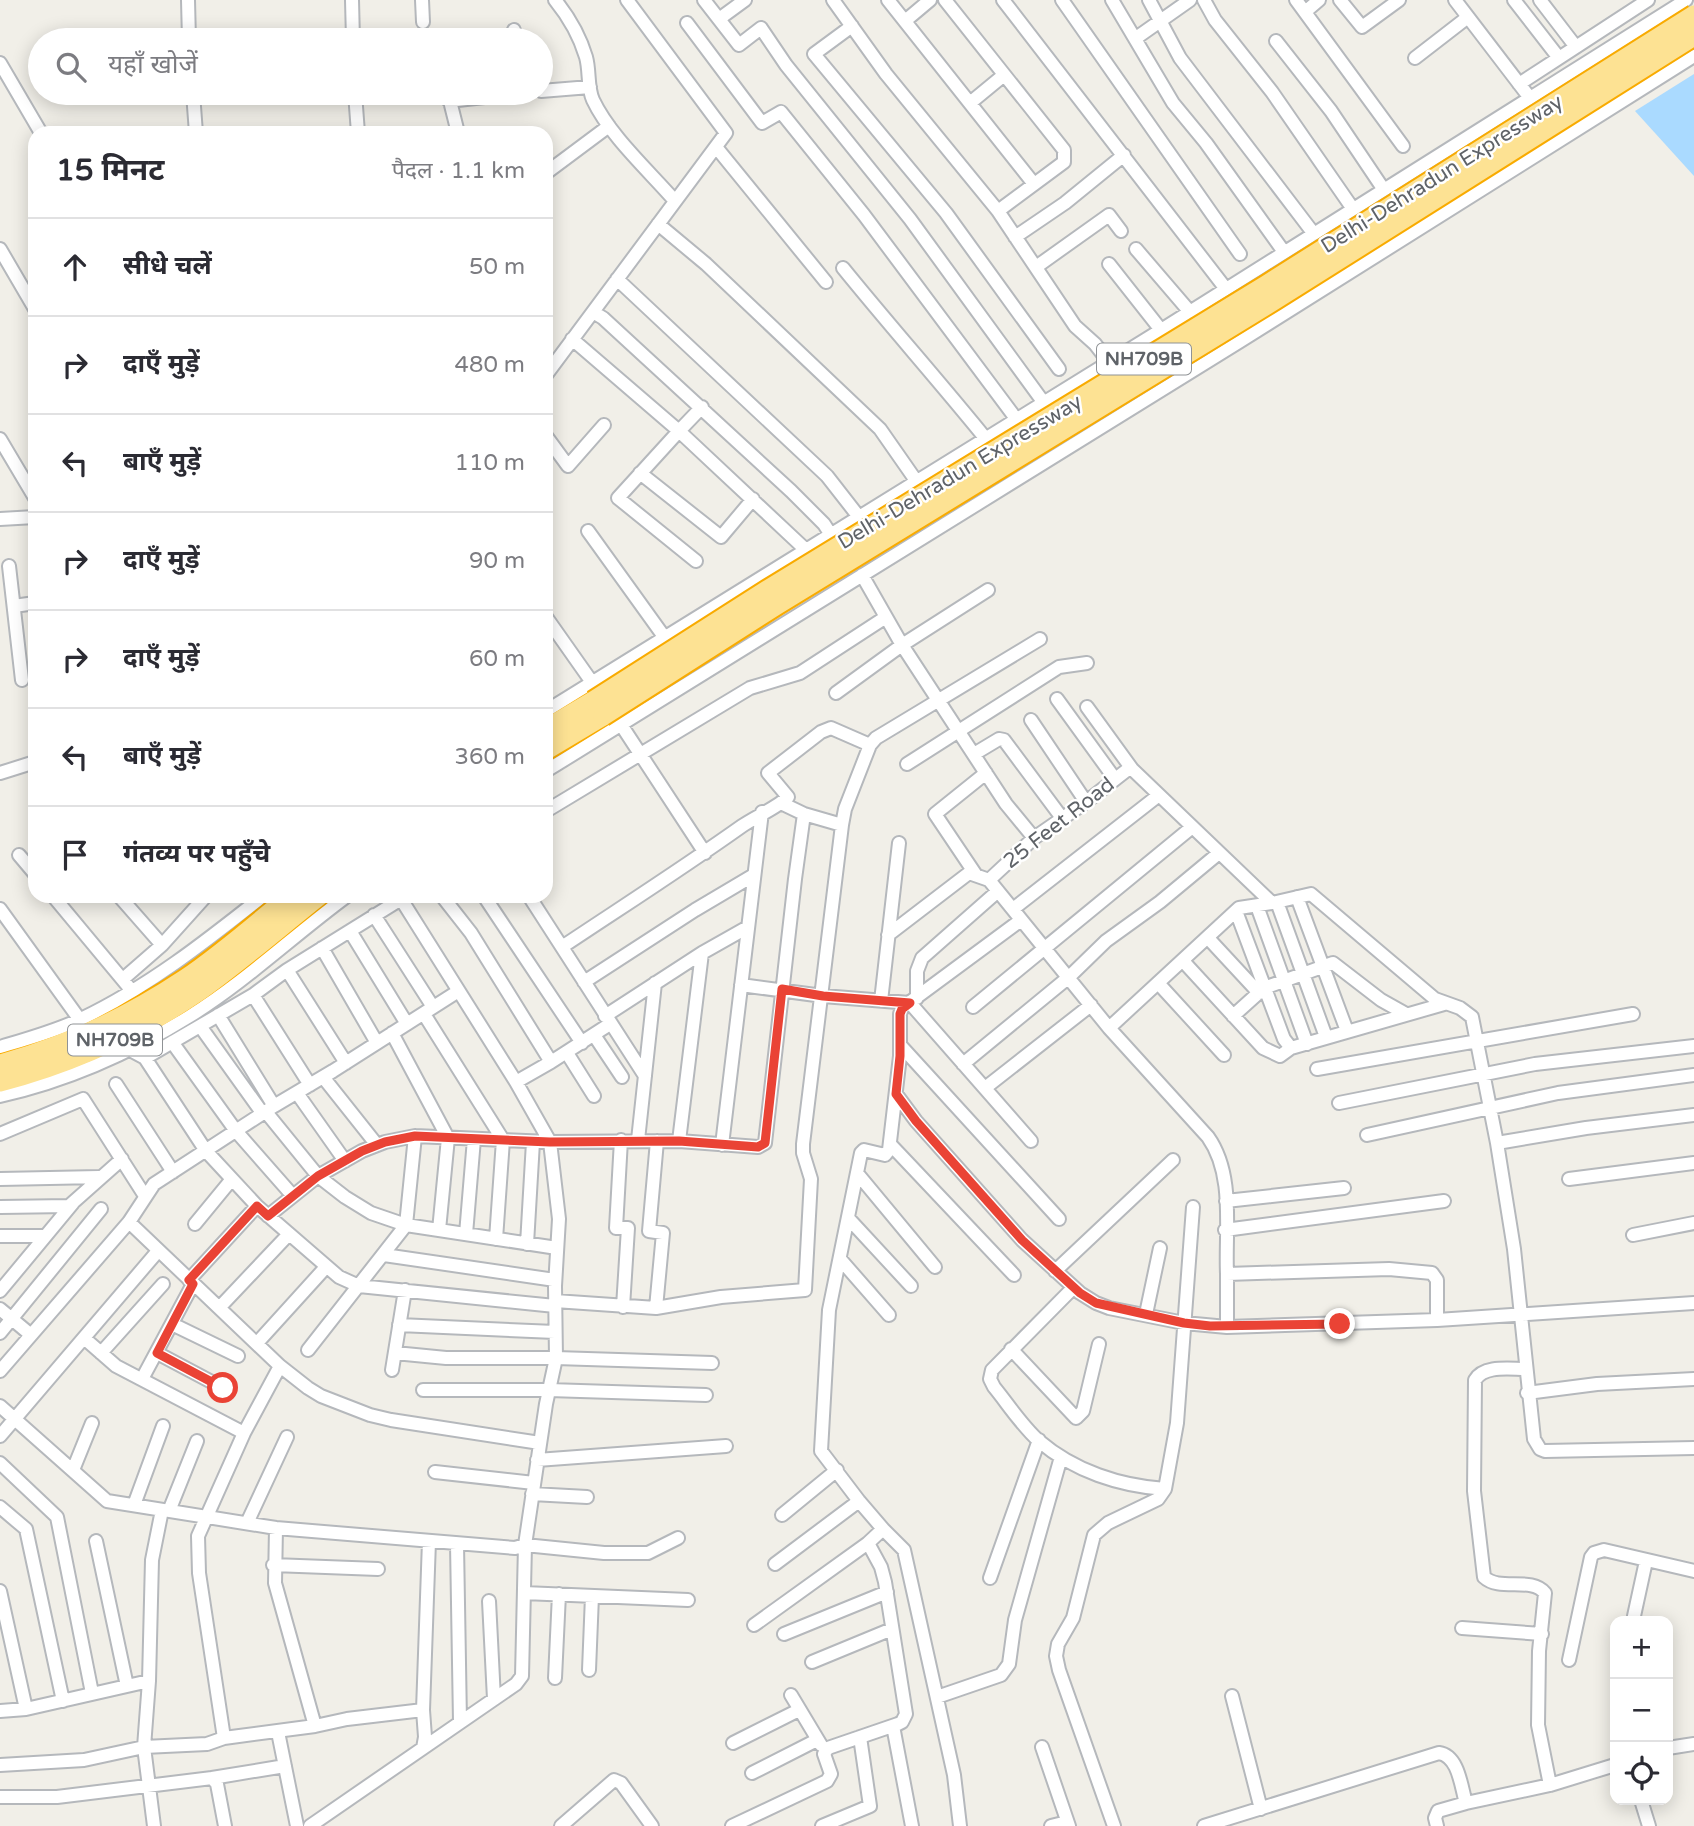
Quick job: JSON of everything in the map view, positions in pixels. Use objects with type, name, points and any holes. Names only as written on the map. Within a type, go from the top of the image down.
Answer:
[{"type":"highway","name":"Delhi-Dehradun Expressway","points":[[553,725],[767,590],[1266,285],[1694,15]]},
{"type":"highway","name":"Delhi-Dehradun Expressway","points":[[553,746],[776,605],[1275,300],[1694,36]]},
{"type":"highway","name":"NH709B","points":[[0,1064],[89,1032],[146,1003],[209,962],[281,903]]},
{"type":"highway","name":"NH709B","points":[[0,1082],[67,1060],[147,1023],[219,976],[310,903]]},
{"type":"street","points":[[188,0],[189,28]]},
{"type":"street","points":[[352,0],[353,28]]},
{"type":"street","points":[[422,0],[423,22]]},
{"type":"street","points":[[555,0],[578,37],[586,57],[592,97],[610,126],[676,201]]},
{"type":"street","points":[[553,366],[726,133],[626,0]]},
{"type":"street","points":[[704,0],[739,45],[761,28],[786,65],[919,230],[1044,403]]},
{"type":"street","points":[[719,19],[745,0]]},
{"type":"street","points":[[833,0],[886,74],[998,211],[1075,326],[1102,354]]},
{"type":"street","points":[[888,0],[1034,184]]},
{"type":"street","points":[[905,20],[930,0]]},
{"type":"street","points":[[945,0],[1064,150],[1064,162],[998,211]]},
{"type":"street","points":[[1003,0],[1219,280]]},
{"type":"street","points":[[1062,0],[1240,254]]},
{"type":"street","points":[[1112,0],[1173,103],[1206,143],[1279,245]]},
{"type":"street","points":[[1149,0],[1180,58],[1309,227]]},
{"type":"street","points":[[1136,38],[1190,0]]},
{"type":"street","points":[[1204,0],[1215,20],[1272,92],[1348,201]]},
{"type":"street","points":[[1296,0],[1403,146]]},
{"type":"street","points":[[1305,12],[1319,0]]},
{"type":"street","points":[[1340,0],[1362,27],[1399,0]]},
{"type":"street","points":[[1455,0],[1530,98]]},
{"type":"street","points":[[1514,0],[1559,58]]},
{"type":"street","points":[[1540,0],[1576,47]]},
{"type":"street","points":[[1519,85],[1648,0]]},
{"type":"street","points":[[553,707],[1044,403],[1102,354],[1153,321],[1185,304],[1219,280],[1348,201],[1530,98],[1665,5],[1686,0]]},
{"type":"street","points":[[553,767],[1694,56],[1665,5]]},
{"type":"street","points":[[1415,58],[1468,17]]},
{"type":"street","points":[[687,23],[762,123],[781,112],[864,215],[1017,420]]},
{"type":"street","points":[[852,26],[814,54],[946,213],[1059,369]]},
{"type":"street","points":[[1276,41],[1331,111],[1379,183]]},
{"type":"street","points":[[0,63],[37,126]]},
{"type":"street","points":[[970,103],[1004,75]]},
{"type":"street","points":[[553,90],[590,87]]},
{"type":"street","points":[[194,105],[195,126]]},
{"type":"street","points":[[356,105],[357,126]]},
{"type":"street","points":[[451,105],[456,126]]},
{"type":"street","points":[[553,168],[610,126]]},
{"type":"street","points":[[716,147],[826,282]]},
{"type":"street","points":[[1015,237],[1065,203],[1124,155]]},
{"type":"street","points":[[1036,267],[1109,215],[1121,231]]},
{"type":"street","points":[[658,224],[706,264],[880,429],[917,482]]},
{"type":"street","points":[[0,249],[28,297]]},
{"type":"street","points":[[1136,249],[1185,304]]},
{"type":"street","points":[[1109,264],[1153,321]]},
{"type":"street","points":[[843,268],[986,439]]},
{"type":"street","points":[[617,279],[827,476],[859,517]]},
{"type":"street","points":[[593,312],[702,407],[791,491],[824,524],[831,535]]},
{"type":"street","points":[[572,340],[679,431],[806,550]]},
{"type":"street","points":[[696,561],[618,498],[702,407]]},
{"type":"street","points":[[553,446],[568,466],[604,425]]},
{"type":"street","points":[[0,440],[28,486]]},
{"type":"street","points":[[640,472],[721,537],[753,499]]},
{"type":"street","points":[[0,519],[28,517]]},
{"type":"street","points":[[587,531],[665,638]]},
{"type":"street","points":[[9,566],[22,680]]},
{"type":"street","points":[[862,575],[902,645],[1006,804],[1034,838]]},
{"type":"street","points":[[836,693],[902,645],[988,590]]},
{"type":"street","points":[[14,606],[28,604]]},
{"type":"street","points":[[553,807],[750,688],[800,673],[886,617]]},
{"type":"street","points":[[553,627],[593,682],[705,853]]},
{"type":"street","points":[[130,1050],[145,1058],[206,1151],[257,1206],[339,1277],[359,1286],[555,1304],[656,1308],[721,1297],[805,1290],[811,1179],[803,1144],[845,809],[870,745],[876,738],[1040,639]]},
{"type":"street","points":[[908,764],[1059,667],[1087,663]]},
{"type":"street","points":[[1057,699],[1115,779]]},
{"type":"street","points":[[1087,707],[1132,769],[1191,828],[1275,903],[1326,1037]]},
{"type":"street","points":[[1031,720],[1086,802]]},
{"type":"street","points":[[562,947],[762,812],[781,803],[788,797],[768,773],[821,732],[831,729],[870,745]]},
{"type":"street","points":[[974,754],[1002,738],[1062,818]]},
{"type":"street","points":[[0,773],[28,764]]},
{"type":"street","name":"25 Feet Road","points":[[888,935],[962,877],[969,873],[983,877],[1127,770],[1132,769]]},
{"type":"street","points":[[986,773],[935,814],[983,877],[998,891],[1109,1028],[1218,1150],[1226,1183],[1227,1327]]},
{"type":"street","points":[[1013,909],[1159,795]]},
{"type":"street","points":[[781,803],[804,814],[842,825]]},
{"type":"street","points":[[722,1145],[762,812]]},
{"type":"street","points":[[268,1216],[318,1176],[345,1161],[377,1145],[415,1136],[533,1142],[679,1141],[758,1147],[765,1143],[804,814]]},
{"type":"street","points":[[973,1007],[1191,828]]},
{"type":"street","points":[[881,1001],[899,843]]},
{"type":"street","points":[[963,1064],[1069,977],[1106,941],[1160,902],[1219,853]]},
{"type":"street","points":[[19,855],[28,866]]},
{"type":"street","points":[[584,982],[695,910],[754,876]]},
{"type":"street","points":[[998,891],[922,958],[917,971],[914,1001],[963,1064],[1031,1141]]},
{"type":"street","points":[[1109,1028],[1239,908],[1311,894],[1444,1004],[1460,1008],[1472,1017],[1491,1108],[1514,1249],[1527,1393],[1534,1439],[1539,1448],[1545,1451],[1694,1448]]},
{"type":"street","points":[[1297,897],[1348,1031]]},
{"type":"street","points":[[60,903],[132,992]]},
{"type":"street","points":[[126,903],[162,945]]},
{"type":"street","points":[[123,979],[162,945],[200,903]]},
{"type":"street","points":[[0,1047],[80,1020],[132,992],[186,957],[254,903]]},
{"type":"street","points":[[0,1096],[25,1091],[84,1070],[130,1050],[191,1016],[337,903]]},
{"type":"street","points":[[145,1058],[253,995],[393,903]]},
{"type":"street","points":[[310,1826],[516,1684],[522,1676],[525,1545],[556,1358],[555,1280],[559,1219],[550,1142],[516,1082],[457,992],[406,903]]},
{"type":"street","points":[[447,903],[471,933],[551,1062]]},
{"type":"street","points":[[489,903],[582,1043]]},
{"type":"street","points":[[534,903],[645,1076]]},
{"type":"street","points":[[1257,906],[1307,1044]]},
{"type":"street","points":[[0,909],[80,1020]]},
{"type":"street","points":[[1236,911],[1262,990],[1284,1039],[1291,1048]]},
{"type":"street","points":[[374,915],[503,1140],[496,1239]]},
{"type":"street","points":[[960,1826],[954,1775],[904,1550],[859,1502],[821,1449],[829,1310],[859,1158],[864,1150],[885,1155],[890,1144],[902,1009],[1021,920]]},
{"type":"street","points":[[516,1082],[594,1035],[608,1020],[655,984],[748,927]]},
{"type":"street","points":[[350,931],[407,1024]]},
{"type":"street","points":[[1208,938],[1262,990]]},
{"type":"street","points":[[322,948],[377,1043]]},
{"type":"street","points":[[679,1141],[702,953]]},
{"type":"street","points":[[1183,961],[1270,1053],[1280,1056],[1291,1048],[1444,1004]]},
{"type":"street","points":[[1233,1016],[1262,990],[1329,964],[1336,964],[1381,1000],[1406,1014]]},
{"type":"street","points":[[287,971],[346,1063]]},
{"type":"street","points":[[638,1140],[655,984]]},
{"type":"street","points":[[1158,984],[1224,1055]]},
{"type":"street","points":[[741,985],[823,996],[914,1001]]},
{"type":"street","points":[[0,1371],[129,1223],[154,1184],[457,992]]},
{"type":"street","points":[[253,995],[310,1085]]},
{"type":"street","points":[[985,1088],[1091,1005]]},
{"type":"street","points":[[1317,1069],[1633,1014]]},
{"type":"street","points":[[218,1015],[268,1111]]},
{"type":"street","points":[[200,1026],[318,1176],[345,1197],[371,1213],[406,1225],[557,1248]]},
{"type":"street","points":[[393,1033],[449,1138],[439,1230]]},
{"type":"street","points":[[594,1035],[622,1077]]},
{"type":"street","points":[[172,1042],[236,1132],[293,1196]]},
{"type":"street","points":[[900,1045],[1059,1219]]},
{"type":"street","points":[[1339,1103],[1551,1062],[1694,1046]]},
{"type":"street","points":[[566,1053],[594,1096]]},
{"type":"street","points":[[1367,1135],[1596,1087],[1694,1075]]},
{"type":"street","points":[[323,1077],[377,1145]]},
{"type":"street","points":[[116,1084],[173,1172]]},
{"type":"street","points":[[297,1093],[345,1161]]},
{"type":"street","points":[[896,1094],[916,1121],[994,1208],[1055,1271],[1096,1303],[1184,1323],[1227,1327],[1437,1320],[1694,1303]]},
{"type":"street","points":[[0,1133],[83,1099],[145,1196]]},
{"type":"street","points":[[1497,1143],[1586,1128],[1694,1115]]},
{"type":"street","points":[[309,1350],[406,1225],[415,1136]]},
{"type":"street","points":[[466,1234],[474,1139]]},
{"type":"street","points":[[621,1140],[617,1228],[628,1228],[623,1307]]},
{"type":"street","points":[[656,1308],[663,1233],[649,1231],[657,1141]]},
{"type":"street","points":[[527,1244],[533,1142]]},
{"type":"street","points":[[890,1144],[1014,1275]]},
{"type":"street","points":[[0,1291],[73,1203],[122,1159]]},
{"type":"street","points":[[1055,1271],[1173,1160]]},
{"type":"street","points":[[1569,1179],[1694,1163]]},
{"type":"street","points":[[857,1173],[935,1267]]},
{"type":"street","points":[[0,1179],[99,1177]]},
{"type":"street","points":[[195,1224],[232,1179]]},
{"type":"street","points":[[1226,1201],[1344,1188]]},
{"type":"street","points":[[1226,1230],[1444,1201]]},
{"type":"street","points":[[0,1207],[69,1206],[73,1203]]},
{"type":"street","points":[[142,1379],[191,1282],[257,1206]]},
{"type":"street","points":[[1114,1826],[1059,1670],[1056,1651],[1073,1618],[1094,1535],[1108,1523],[1158,1499],[1164,1489],[1177,1423],[1183,1368],[1193,1207]]},
{"type":"street","points":[[0,1333],[100,1209]]},
{"type":"street","points":[[849,1219],[911,1286]]},
{"type":"street","points":[[129,1223],[279,1366],[321,1396],[391,1420],[540,1443]]},
{"type":"street","points":[[1633,1235],[1694,1223]]},
{"type":"street","points":[[219,1308],[289,1234]]},
{"type":"street","points":[[0,1236],[45,1236]]},
{"type":"street","points":[[1146,1314],[1160,1248]]},
{"type":"street","points":[[0,1436],[158,1251]]},
{"type":"street","points":[[384,1255],[555,1280]]},
{"type":"street","points":[[840,1259],[889,1315]]},
{"type":"street","points":[[257,1343],[327,1267]]},
{"type":"street","points":[[1227,1274],[1389,1269],[1432,1273],[1437,1280],[1437,1320]]},
{"type":"street","points":[[101,1353],[163,1284]]},
{"type":"street","points":[[1073,1287],[992,1370],[990,1379],[1039,1440],[1061,1457],[1127,1485],[1164,1489]]},
{"type":"street","points":[[392,1370],[405,1290]]},
{"type":"street","points":[[0,1309],[31,1335]]},
{"type":"street","points":[[172,1324],[238,1356]]},
{"type":"street","points":[[399,1325],[555,1332]]},
{"type":"street","points":[[84,1338],[116,1366],[244,1433]]},
{"type":"street","points":[[1011,1349],[1076,1418],[1083,1411],[1099,1344]]},
{"type":"street","points":[[157,1353],[223,1388]]},
{"type":"street","points":[[395,1353],[446,1358],[712,1363]]},
{"type":"street","points":[[224,1738],[200,1573],[198,1536],[244,1433],[279,1366]]},
{"type":"street","points":[[1525,1369],[1487,1370],[1477,1375],[1474,1491],[1484,1577],[1493,1583],[1538,1586],[1543,1589],[1546,1599],[1539,1651],[1538,1725],[1550,1785]]},
{"type":"street","points":[[1527,1393],[1597,1384],[1694,1378]]},
{"type":"street","points":[[424,1390],[549,1390],[706,1395]]},
{"type":"street","points":[[0,1406],[107,1501],[276,1528],[515,1548],[525,1545],[604,1553],[648,1553],[678,1538]]},
{"type":"street","points":[[73,1470],[92,1423]]},
{"type":"street","points":[[134,1505],[163,1426]]},
{"type":"street","points":[[247,1523],[287,1437]]},
{"type":"street","points":[[990,1578],[1039,1440]]},
{"type":"street","points":[[154,1826],[144,1747],[149,1681],[152,1560],[166,1510],[197,1441]]},
{"type":"street","points":[[537,1460],[726,1446]]},
{"type":"street","points":[[937,1697],[1001,1675],[1009,1664],[1015,1620],[1061,1457]]},
{"type":"street","points":[[0,1463],[57,1517],[92,1693]]},
{"type":"street","points":[[782,1515],[836,1471]]},
{"type":"street","points":[[435,1472],[587,1497]]},
{"type":"street","points":[[775,1564],[859,1502]]},
{"type":"street","points":[[0,1507],[26,1529],[63,1701]]},
{"type":"street","points":[[276,1528],[273,1565],[275,1583],[315,1726]]},
{"type":"street","points":[[754,1625],[868,1543],[883,1529]]},
{"type":"street","points":[[96,1541],[127,1686]]},
{"type":"street","points":[[423,1748],[429,1541]]},
{"type":"street","points":[[824,1752],[831,1747],[893,1726],[902,1721],[906,1714],[887,1592],[881,1567],[868,1543]]},
{"type":"street","points":[[457,1544],[460,1722]]},
{"type":"street","points":[[1569,1660],[1594,1553],[1604,1550],[1694,1571]]},
{"type":"street","points":[[1634,1616],[1646,1561]]},
{"type":"street","points":[[273,1565],[378,1569]]},
{"type":"street","points":[[0,1591],[26,1709]]},
{"type":"street","points":[[524,1592],[688,1601]]},
{"type":"street","points":[[784,1634],[887,1592]]},
{"type":"street","points":[[555,1678],[559,1594]]},
{"type":"street","points":[[589,1670],[592,1596]]},
{"type":"street","points":[[489,1601],[494,1699]]},
{"type":"street","points":[[1462,1628],[1542,1634]]},
{"type":"street","points":[[812,1662],[892,1629]]},
{"type":"street","points":[[0,1711],[26,1709],[149,1681]]},
{"type":"street","points":[[732,1826],[827,1781],[831,1774],[824,1752],[791,1695]]},
{"type":"street","points":[[1232,1696],[1261,1809]]},
{"type":"street","points":[[0,1765],[84,1760],[144,1747],[208,1744],[224,1738],[423,1710]]},
{"type":"street","points":[[733,1743],[799,1710]]},
{"type":"street","points":[[893,1726],[912,1826]]},
{"type":"street","points":[[278,1732],[297,1826]]},
{"type":"street","points":[[822,1826],[870,1806],[860,1737]]},
{"type":"street","points":[[752,1773],[817,1740]]},
{"type":"street","points":[[1673,1747],[1694,1744]]},
{"type":"street","points":[[1042,1747],[1068,1824],[1051,1826]]},
{"type":"street","points":[[1204,1826],[1439,1753],[1446,1754],[1454,1763],[1466,1803]]},
{"type":"street","points":[[0,1797],[57,1797],[149,1787],[285,1766]]},
{"type":"street","points":[[1437,1826],[1438,1811],[1550,1785],[1610,1767]]},
{"type":"street","points":[[212,1778],[217,1784],[225,1826]]},
{"type":"street","points":[[561,1826],[614,1780],[621,1783],[652,1826]]},
{"type":"street","points":[[1643,1805],[1649,1826]]},
{"type":"water","points":[[1694,74],[1694,176],[1635,111]]},
{"type":"route","points":[[223,1388],[157,1353],[193,1284],[189,1280],[257,1206],[268,1216],[318,1176],[362,1151],[385,1142],[415,1136],[550,1142],[679,1141],[758,1147],[765,1143],[782,989],[823,996],[910,1003],[900,1014],[896,1094],[916,1121],[1022,1240],[1080,1293],[1096,1303],[1109,1308],[1210,1326],[1340,1324]]}]
